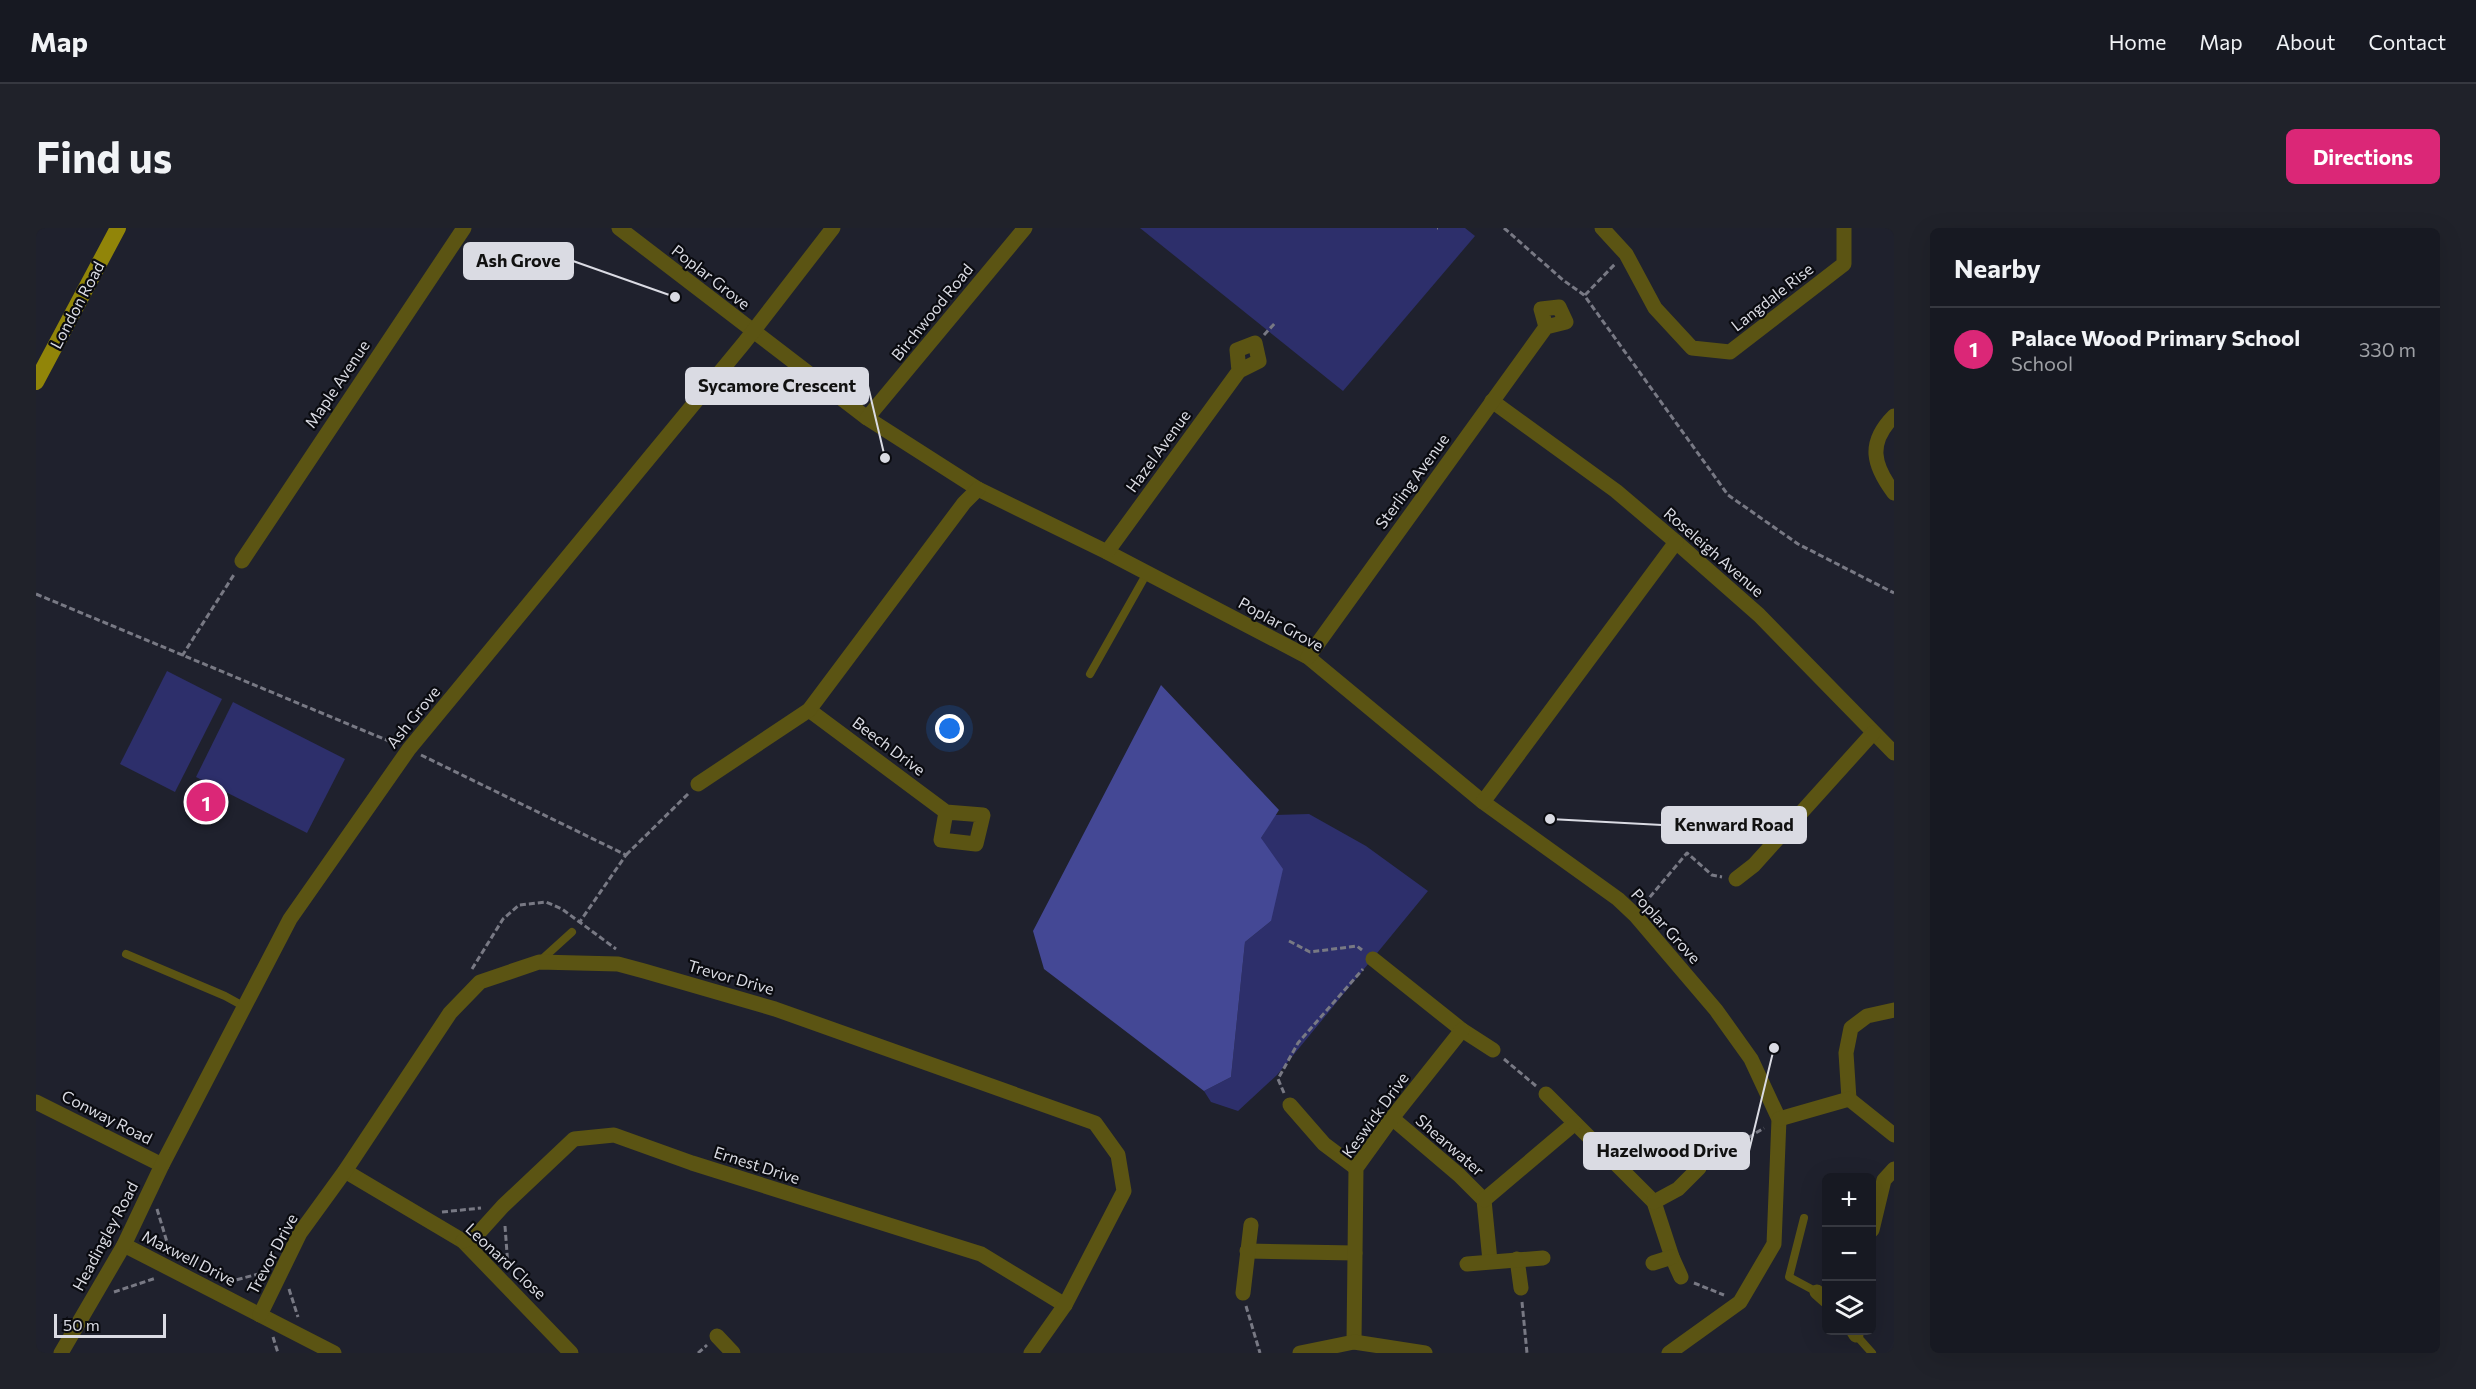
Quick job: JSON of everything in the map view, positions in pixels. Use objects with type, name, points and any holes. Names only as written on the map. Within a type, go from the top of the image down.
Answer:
[{"type":"main road","name":"London Road","points":[[36,382],[118,228]]},
{"type":"street","name":"Maple Avenue","points":[[242,561],[464,228]]},
{"type":"street","name":"Poplar Grove","points":[[620,228],[867,418],[978,489],[1107,552],[1308,657],[1483,802],[1618,899],[1635,915],[1716,1010],[1751,1059],[1779,1119]]},
{"type":"street","name":"Poplar Grove","points":[[753,332],[833,228]]},
{"type":"street","name":"Birchwood Road","points":[[867,418],[1025,228]]},
{"type":"street","name":"Langdale Rise","points":[[1602,228],[1626,254],[1655,308],[1692,348],[1730,352],[1844,264],[1844,228]]},
{"type":"street","name":"Sterling Avenue","points":[[1308,657],[1546,327]]},
{"type":"street","name":"Ash Grove","points":[[162,1165],[291,919],[409,749],[753,332]]},
{"type":"street","name":"Hazel Avenue","points":[[1107,552],[1239,371]]},
{"type":"street","name":"Roseleigh Avenue","points":[[1492,400],[1616,491],[1760,615],[1894,753]]},
{"type":"street","points":[[1894,416],[1882,429],[1875,451],[1880,474],[1894,493]]},
{"type":"street","points":[[698,784],[809,710],[964,503],[978,489]]},
{"type":"street","points":[[1483,802],[1676,542]]},
{"type":"street","name":"Beech Drive","points":[[809,710],[946,812]]},
{"type":"street","points":[[1736,879],[1754,865],[1873,733]]},
{"type":"street","points":[[1373,959],[1462,1030],[1493,1050]]},
{"type":"street","name":"Trevor Drive","points":[[260,1315],[300,1233],[345,1171],[450,1013],[480,982],[539,962],[618,964],[776,1009],[1095,1123],[1118,1155],[1124,1191],[1065,1305],[1031,1353]]},
{"type":"street","points":[[1894,1010],[1867,1016],[1851,1028],[1846,1053],[1849,1099],[1894,1135]]},
{"type":"street","name":"Keswick Drive","points":[[1354,1342],[1356,1168],[1392,1118],[1462,1030]]},
{"type":"street","points":[[1546,1094],[1654,1202],[1681,1277]]},
{"type":"street","points":[[1669,1353],[1740,1302],[1774,1244],[1779,1119],[1849,1099]]},
{"type":"street","name":"Conway Road","points":[[36,1102],[162,1165]]},
{"type":"street","points":[[1290,1105],[1324,1143],[1356,1168]]},
{"type":"street","name":"Shearwater","points":[[1392,1118],[1459,1175],[1484,1200],[1490,1261]]},
{"type":"street","name":"Shearwater","points":[[1484,1200],[1575,1123]]},
{"type":"street","name":"Ernest Drive","points":[[463,1241],[475,1238],[503,1206],[574,1138],[614,1135],[692,1164],[981,1254],[1065,1305]]},
{"type":"street","name":"Headingley Road","points":[[61,1353],[124,1245],[162,1165]]},
{"type":"street","points":[[1654,1202],[1678,1189],[1699,1168]]},
{"type":"street","points":[[1873,1227],[1884,1180],[1894,1169]]},
{"type":"street","name":"Leonard Close","points":[[345,1171],[463,1241],[571,1353]]},
{"type":"street","points":[[1243,1293],[1251,1225]]},
{"type":"street","name":"Maxwell Drive","points":[[124,1245],[260,1315],[306,1344],[334,1353]]},
{"type":"street","points":[[1247,1251],[1355,1253]]},
{"type":"street","points":[[1653,1263],[1672,1257]]},
{"type":"street","points":[[1467,1264],[1543,1258]]},
{"type":"street","points":[[1517,1259],[1521,1288]]},
{"type":"street","points":[[717,1336],[731,1353]]},
{"type":"street","points":[[1300,1353],[1354,1342],[1425,1353]]},
{"type":"lane","points":[[1090,674],[1147,573]]},
{"type":"lane","points":[[539,962],[572,932]]},
{"type":"lane","points":[[126,954],[225,996],[245,1007]]},
{"type":"lane","points":[[1804,1218],[1789,1277],[1822,1296]]},
{"type":"lane","points":[[1856,1335],[1872,1353]]},
{"type":"path","points":[[1504,228],[1563,280],[1584,295],[1728,495],[1798,544],[1894,593]]},
{"type":"path","points":[[1584,295],[1626,254]]},
{"type":"path","points":[[182,656],[242,561]]},
{"type":"path","points":[[36,594],[409,749],[626,855]]},
{"type":"path","points":[[572,932],[626,855],[698,784]]},
{"type":"path","points":[[1635,915],[1687,853],[1712,875],[1736,879]]},
{"type":"path","points":[[470,974],[480,954],[503,920],[519,905],[546,902],[562,909],[616,950]]},
{"type":"path","points":[[1289,941],[1310,952],[1357,946],[1373,959],[1298,1043],[1282,1070],[1278,1079],[1290,1105]]},
{"type":"path","points":[[1493,1050],[1546,1094]]},
{"type":"path","points":[[1699,1168],[1779,1119]]},
{"type":"path","points":[[92,1299],[177,1272],[151,1190]]},
{"type":"path","points":[[420,1214],[503,1206],[509,1287]]},
{"type":"path","points":[[206,1287],[283,1268],[306,1344]]},
{"type":"path","points":[[1681,1277],[1740,1302]]},
{"type":"path","points":[[1521,1288],[1527,1353]]},
{"type":"path","points":[[1243,1293],[1260,1353]]},
{"type":"shaded area","points":[[1140,228],[1465,228],[1475,236],[1343,391]]},
{"type":"shaded area","points":[[167,671],[222,699],[175,792],[120,764]]},
{"type":"shaded area","points":[[1161,685],[1279,810],[1261,838],[1283,869],[1271,921],[1245,942],[1231,1077],[1204,1091],[1044,969],[1033,931]]},
{"type":"shaded area","points":[[233,702],[345,759],[307,833],[196,777]]},
{"type":"shaded area","points":[[1309,814],[1366,846],[1428,891],[1277,1075],[1238,1111],[1211,1102],[1204,1091],[1231,1077],[1245,942],[1271,921],[1261,838],[1275,815]]},
{"type":"place","name":"Ash Grove","points":[[675,297]]},
{"type":"place","name":"Sycamore Crescent","points":[[885,458]]},
{"type":"place","name":"Palace Wood Primary School","points":[[206,802]]},
{"type":"place","name":"Kenward Road","points":[[1550,819]]},
{"type":"place","name":"Hazelwood Drive","points":[[1774,1048]]}]
